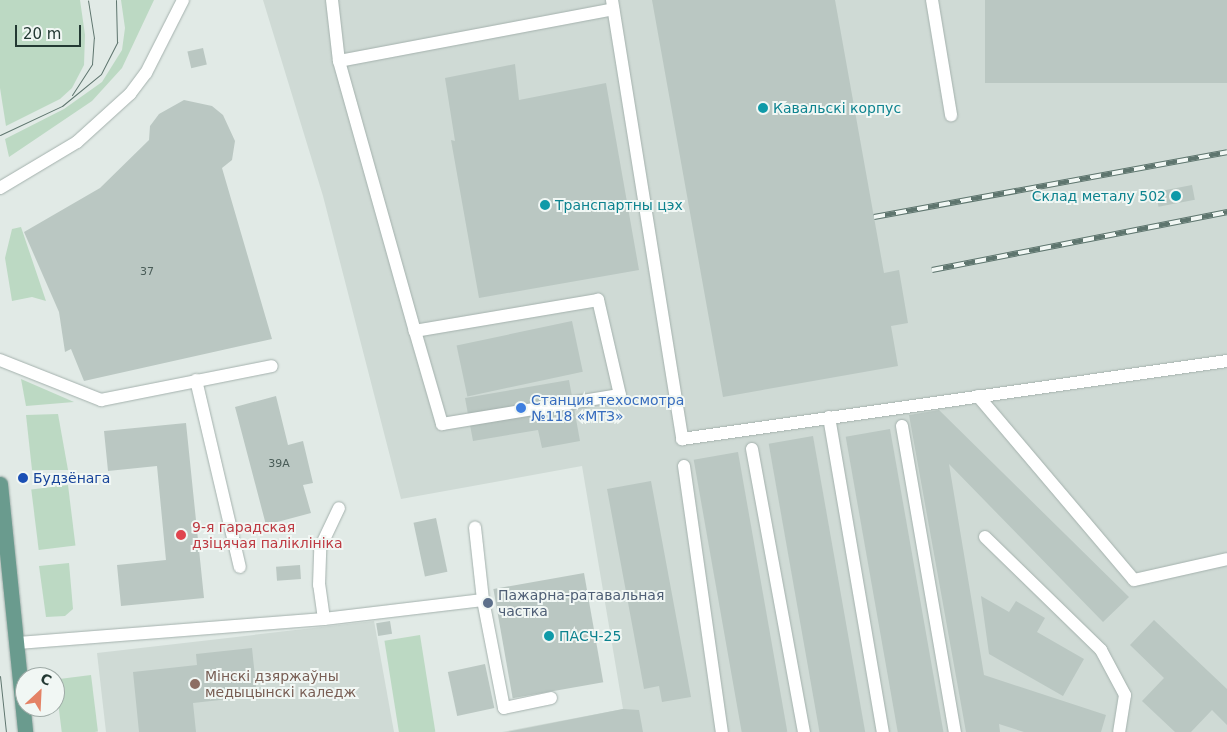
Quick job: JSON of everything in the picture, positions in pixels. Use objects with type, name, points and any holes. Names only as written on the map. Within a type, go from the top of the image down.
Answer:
[{"type":"main road","points":[[0,484],[18,643],[25,732]]},
{"type":"lane","points":[[0,188],[77,142],[130,94],[146,73],[183,0]]},
{"type":"lane","points":[[332,0],[339,61],[442,424],[620,395],[598,300],[416,331]]},
{"type":"lane","points":[[932,0],[951,115]]},
{"type":"lane","points":[[339,61],[612,4],[682,439],[1227,361]]},
{"type":"lane","points":[[0,360],[101,400],[272,366]]},
{"type":"lane","points":[[196,380],[240,566]]},
{"type":"lane","points":[[978,396],[1134,580],[1227,559]]},
{"type":"lane","points":[[829,418],[883,732]]},
{"type":"lane","points":[[902,426],[955,732]]},
{"type":"lane","points":[[752,449],[804,732]]},
{"type":"lane","points":[[684,466],[722,732]]},
{"type":"lane","points":[[324,619],[319,585],[320,548],[339,508]]},
{"type":"lane","points":[[474,527],[483,600],[504,708],[551,698]]},
{"type":"lane","points":[[985,537],[1101,650],[1125,695],[1119,732]]},
{"type":"lane","points":[[18,643],[324,619],[483,600]]},
{"type":"shaded area","points":[[263,0],[1227,0],[1227,732],[502,732],[623,709],[582,466],[401,499],[323,196]]},
{"type":"shaded area","points":[[374,621],[394,732],[106,732],[97,653]]},
{"type":"green space","points":[[0,0],[80,0],[85,35],[84,65],[72,88],[60,99],[6,126],[0,88]]},
{"type":"green space","points":[[121,0],[154,0],[122,68],[92,101],[9,157],[5,139],[64,109],[102,82],[122,50],[125,28]]},
{"type":"green space","points":[[21,227],[46,301],[32,297],[12,301],[5,258],[12,229]]},
{"type":"green space","points":[[21,379],[74,402],[26,406]]},
{"type":"green space","points":[[58,414],[68,470],[32,470],[26,415]]},
{"type":"green space","points":[[68,485],[75,546],[39,550],[31,490]]},
{"type":"green space","points":[[69,563],[73,609],[65,616],[46,617],[39,566]]},
{"type":"green space","points":[[420,635],[435,732],[399,732],[384,641]]},
{"type":"green space","points":[[91,675],[98,732],[62,732],[60,717],[65,717],[65,678]]},
{"type":"building","name":"Кавальскі корпус","points":[[652,0],[835,0],[884,273],[899,270],[908,323],[891,326],[898,366],[723,397]]},
{"type":"building","points":[[985,0],[1227,0],[1227,83],[985,83]]},
{"type":"building","points":[[203,48],[207,65],[191,68],[187,52]]},
{"type":"building","name":"Транспартны цэх","points":[[515,64],[519,100],[606,83],[639,270],[479,298],[451,140],[455,141],[445,78]]},
{"type":"building","points":[[184,100],[212,106],[223,115],[235,141],[232,160],[222,168],[272,339],[84,381],[71,349],[65,352],[59,312],[24,232],[100,188],[149,140],[150,126],[159,114]]},
{"type":"building","name":"Склад металу 502","points":[[1192,185],[1195,200],[1159,207],[1156,192]]},
{"type":"building","points":[[572,321],[583,372],[467,396],[457,346]]},
{"type":"building","points":[[569,380],[580,441],[542,448],[538,430],[473,441],[465,398]]},
{"type":"building","points":[[276,396],[288,445],[303,441],[313,483],[303,485],[311,513],[266,525],[235,407]]},
{"type":"building","points":[[939,410],[1129,597],[1103,622],[949,464],[984,675],[1106,715],[1101,732],[1024,732],[999,724],[1000,732],[966,732],[909,415]]},
{"type":"building","name":"9-я гарадская дзіцячая паліклініка","points":[[186,423],[204,598],[121,606],[117,565],[166,560],[157,466],[108,471],[104,431]]},
{"type":"building","points":[[890,429],[943,732],[898,732],[846,437]]},
{"type":"building","points":[[813,436],[865,732],[819,732],[769,444]]},
{"type":"building","points":[[738,452],[787,732],[742,732],[694,460]]},
{"type":"building","points":[[651,481],[691,697],[662,702],[659,686],[644,689],[607,489]]},
{"type":"building","points":[[436,518],[447,572],[425,577],[414,523]]},
{"type":"building","points":[[300,565],[301,579],[277,581],[276,567]]},
{"type":"building","name":"ПАСЧ-25","points":[[584,573],[603,682],[513,698],[493,589]]},
{"type":"building","points":[[981,596],[1009,612],[1016,601],[1045,618],[1037,632],[1084,659],[1063,696],[989,654]]},
{"type":"building","points":[[1154,620],[1227,689],[1227,725],[1212,710],[1191,732],[1175,732],[1142,701],[1164,678],[1130,645]]},
{"type":"building","points":[[390,621],[392,634],[378,636],[376,623]]},
{"type":"building","name":"Мінскі дзяржаўны медыцынскі каледж","points":[[252,648],[257,696],[193,703],[196,732],[139,732],[133,672],[197,665],[196,654]]},
{"type":"building","points":[[485,664],[494,708],[457,716],[448,672]]},
{"type":"building","points":[[623,709],[639,710],[643,732],[507,732]]},
{"type":"tram line","points":[[72,95],[92,64],[94,38],[88,0]]},
{"type":"tram line","points":[[0,135],[62,106],[101,74],[117,42],[116,0]]},
{"type":"tram line","points":[[0,676],[6,732]]},
{"type":"railway","points":[[874,217],[1227,152]]},
{"type":"railway","points":[[932,270],[1227,212]]},
{"type":"place","name":"Кавальскі корпус","points":[[763,108]]},
{"type":"place","name":"Склад металу 502","points":[[1176,196]]},
{"type":"place","name":"Транспартны цэх","points":[[545,205]]},
{"type":"place","name":"Станция техосмотра №118 «МТЗ»","points":[[521,408]]},
{"type":"place","name":"Будзёнага","points":[[23,478]]},
{"type":"place","name":"9-я гарадская дзіцячая паліклініка","points":[[181,535]]},
{"type":"place","name":"Пажарна-ратавальная частка","points":[[488,603]]},
{"type":"place","name":"ПАСЧ-25","points":[[549,636]]},
{"type":"place","name":"Мінскі дзяржаўны медыцынскі каледж","points":[[195,684]]}]
